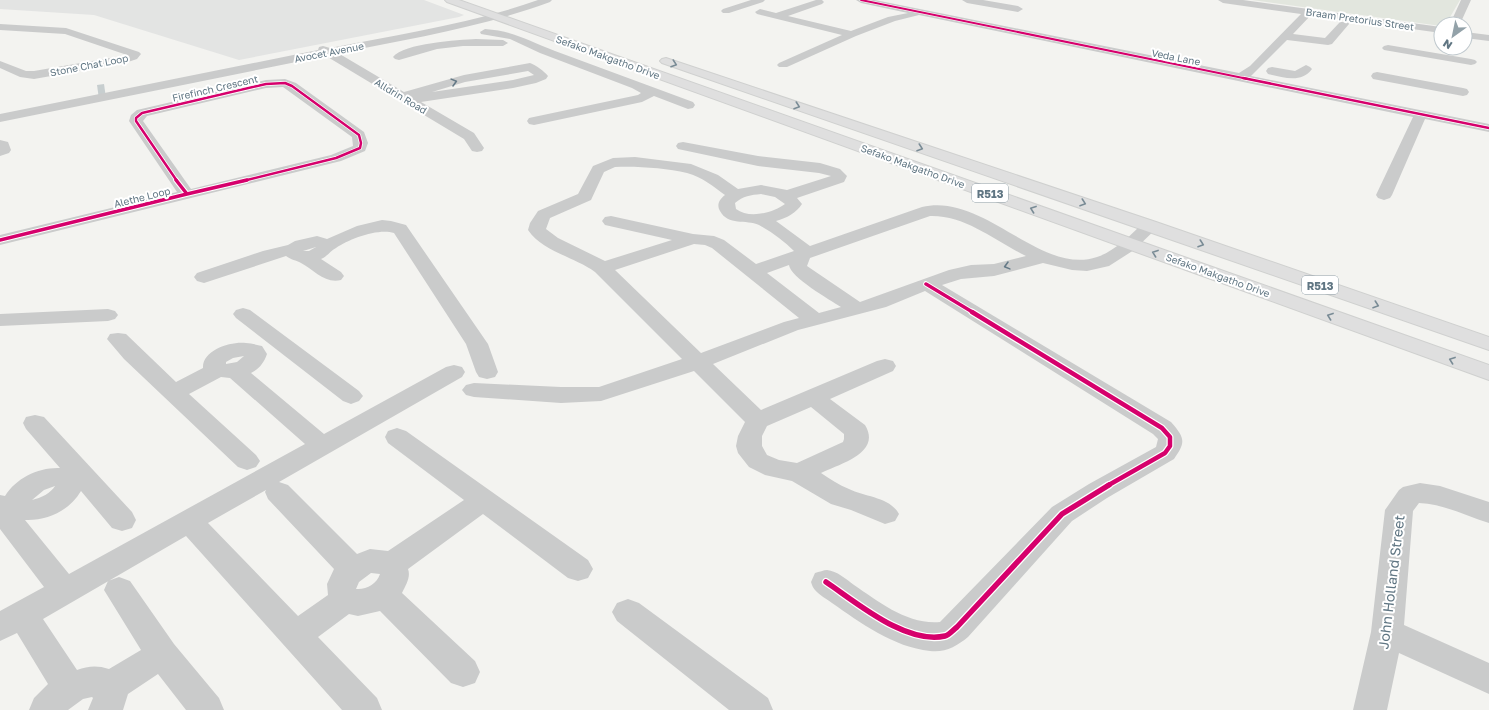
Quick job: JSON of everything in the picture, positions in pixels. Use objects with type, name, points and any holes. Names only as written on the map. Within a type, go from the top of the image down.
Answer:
[{"type":"main road","name":"Sefako Makgatho Drive","points":[[450,0],[506,14],[553,23]]},
{"type":"main road","name":"Sefako Makgatho Drive","points":[[506,14],[1132,244],[1489,373]]},
{"type":"main road","points":[[471,23],[497,21],[506,14]]},
{"type":"main road","name":"Sefako Makgatho Drive","points":[[656,58],[1150,226],[1489,344]]},
{"type":"street","name":"Avocet Avenue","points":[[0,112],[104,94],[506,14],[537,0]]},
{"type":"street","name":"Avocet Avenue","points":[[324,50],[471,23],[506,14],[547,0]]},
{"type":"street","points":[[724,0],[745,5]]},
{"type":"street","points":[[726,11],[760,0]]},
{"type":"street","points":[[777,16],[822,3],[809,0]]},
{"type":"street","name":"Veda Lane","points":[[864,0],[1241,78],[1416,105],[1489,128]]},
{"type":"street","name":"Braam Pretorius Street","points":[[1223,0],[1306,14],[1433,30]]},
{"type":"street","points":[[1459,16],[1466,0]]},
{"type":"street","points":[[942,17],[964,4],[982,1],[1018,9]]},
{"type":"street","points":[[964,4],[990,14]]},
{"type":"street","points":[[783,66],[852,34],[892,19],[904,18],[915,11]]},
{"type":"street","points":[[760,12],[852,34]]},
{"type":"street","points":[[1241,78],[1254,68],[1306,14]]},
{"type":"street","points":[[1284,36],[1328,42],[1344,24]]},
{"type":"street","name":"Stone Chat Loop","points":[[0,27],[66,31],[135,54],[125,60],[40,75],[24,74],[0,64]]},
{"type":"street","points":[[484,32],[508,35],[544,51],[688,105]]},
{"type":"street","points":[[1473,35],[1486,37]]},
{"type":"street","points":[[405,40],[422,48]]},
{"type":"street","points":[[399,57],[422,48],[460,42],[526,43]]},
{"type":"street","points":[[1388,48],[1433,55]]},
{"type":"street","name":"Alldrin Road","points":[[324,50],[469,136],[477,148]]},
{"type":"street","points":[[533,63],[544,51]]},
{"type":"street","points":[[533,63],[557,56]]},
{"type":"street","points":[[1384,195],[1416,105],[1418,84],[1437,56],[1471,62]]},
{"type":"street","points":[[406,98],[488,88],[533,80],[542,76],[533,63]]},
{"type":"street","points":[[1254,68],[1296,75],[1303,73],[1306,69]]},
{"type":"street","points":[[574,76],[596,70]]},
{"type":"street","points":[[1377,76],[1464,92]]},
{"type":"street","name":"Firefinch Crescent","points":[[187,195],[136,121],[136,118],[142,113],[266,84],[285,83],[306,95],[358,134],[361,143],[357,150]]},
{"type":"street","points":[[534,121],[647,96],[650,93],[646,89]]},
{"type":"street","points":[[1368,91],[1416,105]]},
{"type":"street","name":"Avocet Avenue","points":[[0,118],[104,94]]},
{"type":"street","points":[[590,96],[603,106]]},
{"type":"street","points":[[575,128],[584,110]]},
{"type":"street","points":[[0,144],[3,145],[4,150],[0,152]]},
{"type":"street","points":[[683,146],[751,160],[820,168],[835,172],[839,176],[838,179],[786,196]]},
{"type":"street","name":"Alethe Loop","points":[[0,240],[336,158],[357,150]]},
{"type":"street","points":[[736,194],[712,178],[691,169],[635,162],[613,163],[598,169],[585,197],[544,214],[537,230],[549,240],[592,261],[602,268],[758,421]]},
{"type":"street","points":[[764,190],[786,196],[794,204],[793,206],[768,218],[742,218],[734,216],[726,207],[727,202],[736,194],[764,190]]},
{"type":"street","points":[[754,271],[802,256],[916,214],[937,210],[962,215],[1043,257],[1064,263],[1096,264],[1103,262],[1132,244],[1150,226]]},
{"type":"street","points":[[760,219],[798,244],[804,250],[798,263],[798,268],[816,282],[856,308]]},
{"type":"street","points":[[611,221],[694,239],[708,240],[718,244],[814,319]]},
{"type":"street","points":[[300,253],[301,245],[312,242],[322,242],[327,245],[376,226],[393,226],[400,228],[477,344],[482,373]]},
{"type":"street","points":[[602,268],[694,239]]},
{"type":"street","points":[[107,698],[105,683],[96,681],[87,682],[58,699],[12,621],[419,392],[479,367],[482,373],[506,393],[562,395],[601,394],[697,362],[791,326],[879,303],[926,284],[971,270],[984,262],[1021,245]]},
{"type":"street","points":[[204,277],[270,255],[300,253],[334,276]]},
{"type":"street","points":[[971,270],[994,270],[1043,257]]},
{"type":"street","points":[[826,582],[884,621],[918,637],[934,638],[946,636],[957,627],[1062,514],[1098,491],[1165,453],[1170,446],[1170,437],[1162,428],[926,284]]},
{"type":"street","points":[[244,314],[351,396]]},
{"type":"street","points":[[0,320],[108,315]]},
{"type":"street","points":[[118,339],[247,460]]},
{"type":"street","points":[[277,340],[254,351],[245,349],[225,353],[216,360],[214,367],[226,370],[324,446]]},
{"type":"street","points":[[885,366],[758,421],[750,436],[749,446],[751,453],[758,461],[774,468],[799,473],[841,497],[861,503],[885,514]]},
{"type":"street","points":[[174,392],[226,370]]},
{"type":"street","points":[[799,473],[852,448],[857,439],[856,431],[814,398]]},
{"type":"street","points":[[35,423],[76,478],[122,520]]},
{"type":"street","points":[[397,437],[578,569]]},
{"type":"street","points":[[66,591],[7,510],[26,488],[43,480],[60,477],[76,478]]},
{"type":"street","points":[[278,492],[353,569]]},
{"type":"street","name":"John Holland Street","points":[[1370,710],[1387,632],[1399,510],[1406,499],[1414,493],[1425,493],[1445,497],[1489,513]]},
{"type":"street","points":[[464,672],[387,580],[386,562],[370,561],[353,569],[346,575],[340,589],[342,595],[346,599],[353,602],[361,603],[370,601],[387,580],[483,500]]},
{"type":"street","points":[[189,521],[365,710]]},
{"type":"street","points":[[119,590],[162,654],[207,710]]},
{"type":"street","points":[[296,635],[346,599]]},
{"type":"street","points":[[628,612],[756,710]]},
{"type":"street","points":[[1387,632],[1489,679]]},
{"type":"street","points":[[107,698],[162,654]]},
{"type":"shaded area","points":[[0,0],[424,0],[464,15],[239,60],[94,15],[0,9]]},
{"type":"shaded area","points":[[1252,0],[1460,0],[1451,16],[1433,16],[1433,25]]},
{"type":"tunnel","points":[[98,92],[105,91]]},
{"type":"cycle path","points":[[861,0],[1489,128]]},
{"type":"cycle path","points":[[0,240],[336,158],[360,148],[361,143],[359,135],[292,86],[285,83],[266,84],[142,113],[136,118],[136,121],[187,195]]},
{"type":"cycle path","points":[[826,582],[867,610],[899,628],[915,634],[931,637],[945,636],[950,634],[957,627],[1062,514],[1098,491],[1165,453],[1170,446],[1170,437],[1162,428],[926,284]]}]
